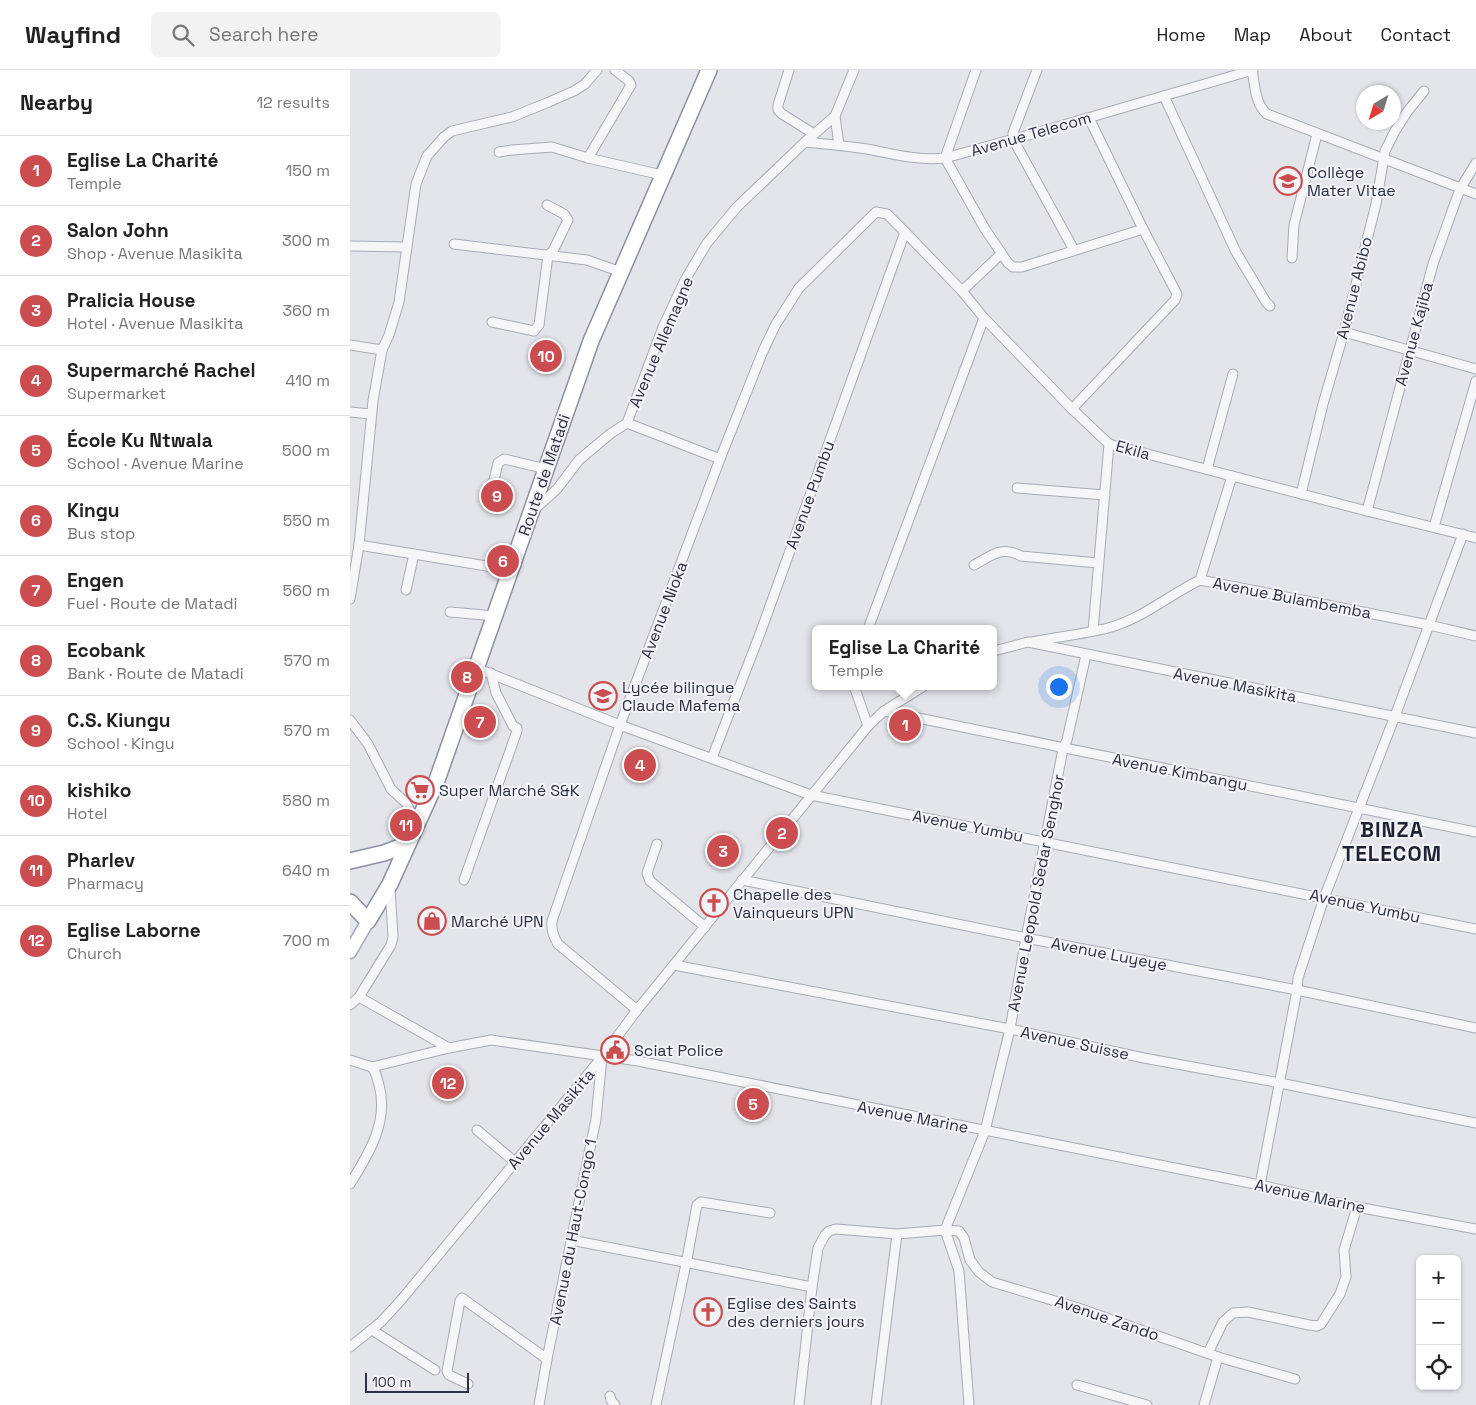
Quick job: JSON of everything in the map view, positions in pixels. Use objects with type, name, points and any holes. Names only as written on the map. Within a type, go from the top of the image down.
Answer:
[{"type":"highway","name":"Route de Matadi","points":[[368,921],[390,884],[437,780],[591,341],[709,70]]},
{"type":"highway","points":[[350,861],[384,853],[408,844]]},
{"type":"highway","points":[[350,902],[368,921]]},
{"type":"main road","points":[[350,952],[368,921]]},
{"type":"street","points":[[350,599],[359,545],[372,414],[382,350],[389,335],[399,302],[416,184],[420,170],[427,156],[452,131],[512,117],[549,102],[585,84],[597,70]]},
{"type":"street","points":[[588,158],[631,85],[629,81],[615,70]]},
{"type":"street","points":[[789,70],[778,110],[814,134]]},
{"type":"street","name":"Avenue Allemagne","points":[[531,512],[557,489],[579,460],[610,434],[628,423],[663,328],[684,280],[707,243],[737,207],[834,116],[854,70]]},
{"type":"street","points":[[976,70],[946,158],[985,229],[1001,254],[1013,267],[1022,267],[1143,229]]},
{"type":"street","points":[[1038,70],[1013,133],[1013,139],[1074,250]]},
{"type":"street","points":[[1253,70],[1258,104],[1267,114],[1476,194]]},
{"type":"street","name":"Avenue Telecom","points":[[805,142],[839,145],[908,157],[946,158],[1253,70]]},
{"type":"street","name":"Avenue Abibo","points":[[1301,494],[1376,204],[1385,160],[1385,151],[1407,112],[1424,91]]},
{"type":"street","points":[[1164,96],[1236,252],[1270,306]]},
{"type":"street","points":[[834,116],[839,145]]},
{"type":"street","points":[[1072,409],[1175,300],[1177,294],[1089,118]]},
{"type":"street","points":[[1292,258],[1294,225],[1317,134]]},
{"type":"street","points":[[500,152],[552,147],[662,176]]},
{"type":"street","name":"Avenue Kajiba","points":[[1367,511],[1433,264],[1460,189],[1476,163]]},
{"type":"street","points":[[492,322],[534,331],[538,327],[548,255],[553,251],[568,220],[564,214],[547,205]]},
{"type":"street","name":"Ekila","points":[[876,212],[887,214],[962,291],[984,318],[1072,409],[1109,444],[1476,538]]},
{"type":"street","name":"Avenue Nioka","points":[[637,1010],[558,944],[551,929],[552,921],[620,726],[762,351],[785,308],[799,288],[876,212]]},
{"type":"street","name":"Avenue Pumbu","points":[[712,758],[761,631],[905,232]]},
{"type":"street","points":[[454,244],[587,260],[621,272]]},
{"type":"street","points":[[350,246],[407,247]]},
{"type":"street","points":[[962,291],[1001,254]]},
{"type":"street","points":[[869,625],[984,318]]},
{"type":"street","points":[[1344,332],[1476,369]]},
{"type":"street","points":[[350,345],[382,350]]},
{"type":"street","points":[[1207,469],[1234,374]]},
{"type":"street","points":[[1434,527],[1476,381]]},
{"type":"street","points":[[350,412],[372,414]]},
{"type":"street","points":[[628,423],[720,459]]},
{"type":"street","points":[[1093,630],[1109,444]]},
{"type":"street","points":[[492,489],[498,463],[501,460],[504,459],[546,469]]},
{"type":"street","points":[[1200,580],[1232,476]]},
{"type":"street","points":[[1017,488],[1105,495]]},
{"type":"street","points":[[1260,1185],[1298,978],[1324,898],[1463,534]]},
{"type":"street","points":[[359,545],[511,570]]},
{"type":"street","points":[[974,565],[1004,550],[1021,556],[1098,563]]},
{"type":"street","points":[[406,590],[414,554]]},
{"type":"street","name":"Avenue Bulambemba","points":[[1028,642],[1108,628],[1161,603],[1200,580],[1476,636]]},
{"type":"street","points":[[450,612],[495,616]]},
{"type":"street","name":"Avenue Masikita","points":[[997,650],[1028,642],[1476,733]]},
{"type":"street","name":"Avenue Leopold Sedar Senghor","points":[[945,1230],[985,1131],[1010,1029],[1063,749],[1067,740],[1086,655]]},
{"type":"street","name":"Avenue Yumbu","points":[[476,668],[620,726],[811,795],[1476,929]]},
{"type":"street","points":[[464,880],[517,728],[513,726],[496,693],[491,673]]},
{"type":"street","points":[[855,690],[868,726]]},
{"type":"street","name":"Avenue Masikita","points":[[350,1347],[372,1330],[402,1299],[602,1057],[637,1010],[868,726],[884,711],[918,690]]},
{"type":"street","name":"Avenue Kimbangu","points":[[884,711],[1476,832]]},
{"type":"street","points":[[350,720],[368,744],[391,789],[406,804],[417,824]]},
{"type":"street","points":[[657,844],[647,873],[650,881],[704,927]]},
{"type":"street","name":"Avenue Luyeye","points":[[742,880],[1026,938],[1297,990],[1476,1028]]},
{"type":"street","points":[[350,1004],[359,997],[391,945],[393,937],[390,884]]},
{"type":"street","name":"Avenue Suisse","points":[[674,965],[1010,1029],[1144,1058],[1280,1083],[1476,1124]]},
{"type":"street","points":[[359,997],[449,1048]]},
{"type":"street","name":"Avenue Marine","points":[[372,1067],[491,1040],[648,1063],[1260,1185],[1357,1207],[1476,1229]]},
{"type":"street","name":"Avenue du Haut-Congo 1","points":[[539,1405],[596,1119],[602,1057]]},
{"type":"street","points":[[350,1060],[372,1067],[376,1072],[382,1113],[378,1131],[361,1167],[350,1184]]},
{"type":"street","points":[[477,1130],[515,1162]]},
{"type":"street","points":[[656,1405],[696,1208],[701,1202],[770,1213]]},
{"type":"street","points":[[1208,1353],[1223,1322],[1233,1313],[1248,1312],[1309,1325],[1316,1326],[1321,1324],[1340,1294],[1346,1277],[1344,1250],[1357,1207]]},
{"type":"street","points":[[799,1405],[818,1248],[821,1240],[829,1231],[836,1229],[897,1234],[945,1230],[959,1271],[969,1405]]},
{"type":"street","name":"Avenue Zando","points":[[945,1230],[954,1230],[962,1234],[970,1260],[979,1272],[992,1282],[1075,1307],[1208,1353],[1295,1379]]},
{"type":"street","points":[[876,1405],[897,1234]]},
{"type":"street","points":[[571,1240],[686,1264],[812,1287]]},
{"type":"street","points":[[468,1384],[449,1375],[447,1368],[462,1298],[547,1359]]},
{"type":"street","points":[[372,1330],[435,1370]]},
{"type":"street","points":[[1204,1405],[1218,1356]]},
{"type":"street","points":[[1077,1386],[1147,1405]]},
{"type":"street","points":[[610,1396],[615,1405]]},
{"type":"place","name":"Collège Mater Vitae","points":[[1288,181]]},
{"type":"place","name":"kishiko","points":[[546,356]]},
{"type":"place","name":"C.S. Kiungu","points":[[497,496]]},
{"type":"place","name":"Kingu","points":[[503,561]]},
{"type":"place","name":"Ecobank","points":[[467,677]]},
{"type":"place","name":"Lycée bilingue Claude Mafema","points":[[603,696]]},
{"type":"place","name":"Engen","points":[[480,722]]},
{"type":"place","name":"Eglise La Charité","points":[[905,725]]},
{"type":"place","name":"Supermarché Rachel","points":[[640,765]]},
{"type":"place","name":"Super Marché S&K","points":[[420,790]]},
{"type":"place","name":"Pharlev","points":[[406,825]]},
{"type":"place","name":"Salon John","points":[[782,833]]},
{"type":"place","name":"Pralicia House","points":[[723,851]]},
{"type":"place","name":"Chapelle des Vainqueurs UPN","points":[[714,903]]},
{"type":"place","name":"Marché UPN","points":[[432,921]]},
{"type":"place","name":"Sciat Police","points":[[615,1050]]},
{"type":"place","name":"Eglise Laborne","points":[[448,1083]]},
{"type":"place","name":"École Ku Ntwala","points":[[753,1104]]},
{"type":"place","name":"Eglise des Saints des derniers jours","points":[[708,1312]]},
{"type":"district","name":"BINZA TELECOM","points":[[1392,841]]}]
